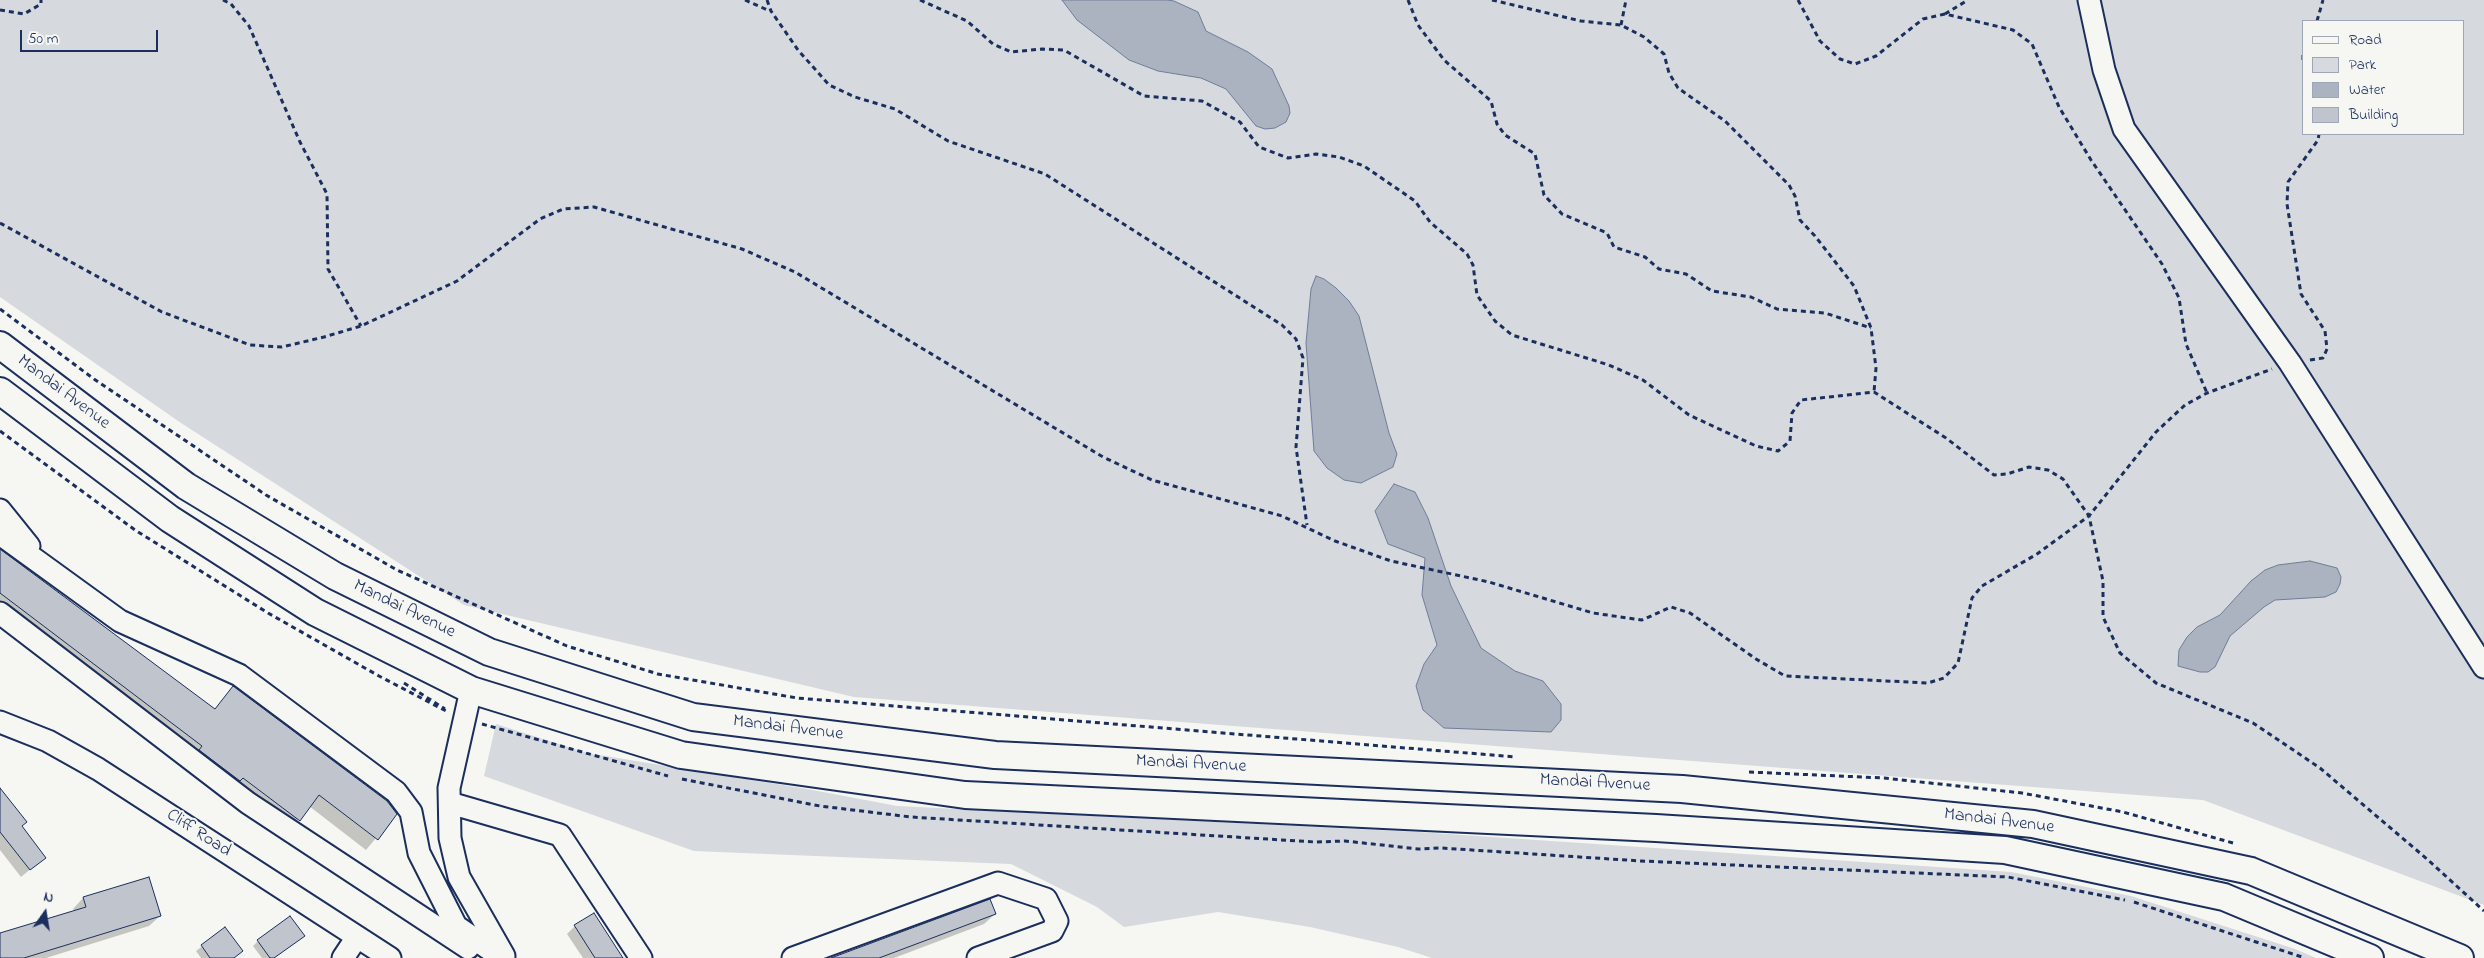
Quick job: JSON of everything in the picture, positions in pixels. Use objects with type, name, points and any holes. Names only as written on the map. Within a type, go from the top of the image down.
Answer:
[{"type":"main road","name":"Mandai Avenue","points":[[0,345],[186,486],[335,576],[489,652],[693,717],[995,755],[1682,788],[2033,824],[2251,871],[2460,958]]},
{"type":"main road","name":"Mandai Avenue","points":[[0,391],[170,519],[315,612],[472,690],[681,755],[965,795],[1656,828],[2005,850],[2224,897],[2370,958]]},
{"type":"street","points":[[2089,0],[2104,70],[2124,129],[2290,363],[2484,667]]},
{"type":"street","points":[[0,510],[48,570]]},
{"type":"street","points":[[0,534],[120,621],[239,675],[396,792],[411,812],[419,853],[456,926],[502,958]]},
{"type":"street","points":[[0,613],[248,803],[483,958]]},
{"type":"street","points":[[472,690],[449,788],[450,838],[459,877],[506,958]]},
{"type":"street","name":"Cliff Road","points":[[0,722],[48,741],[98,769],[390,958]]},
{"type":"street","points":[[450,803],[560,835],[641,958]]},
{"type":"street","points":[[793,958],[998,883],[1046,899],[1057,921],[1052,931],[978,958]]},
{"type":"street","points":[[343,958],[357,937]]},
{"type":"path","points":[[0,10],[24,14],[41,4],[41,0]]},
{"type":"path","points":[[223,0],[230,2],[249,26],[300,142],[327,194],[328,269],[361,326]]},
{"type":"path","points":[[744,0],[770,11]]},
{"type":"path","points":[[767,0],[770,11],[798,50],[829,84],[855,97],[895,109],[948,141],[1045,174],[1282,325],[1296,339],[1303,358],[1296,447],[1308,526]]},
{"type":"path","points":[[920,0],[967,21],[993,44],[1012,52],[1042,49],[1064,50],[1144,96],[1202,101],[1240,122],[1259,147],[1288,158],[1316,154],[1339,156],[1364,166],[1415,200],[1430,222],[1467,254],[1473,265],[1477,295],[1494,322],[1512,335],[1609,365],[1643,380],[1689,415],[1756,446],[1778,451],[1790,441],[1792,413],[1801,400],[1874,392],[1946,438],[1994,475],[2008,474],[2029,467],[2048,470],[2063,479],[2089,516],[2102,581],[2103,617],[2120,653],[2156,683],[2253,723],[2320,768],[2427,858],[2484,912]]},
{"type":"path","points":[[1408,0],[1418,26],[1444,60],[1491,101],[1497,124],[1505,136],[1535,154],[1544,196],[1562,214],[1607,233],[1614,247],[1645,257],[1659,270],[1686,274],[1712,291],[1751,297],[1777,309],[1825,313],[1871,328]]},
{"type":"path","points":[[1492,0],[1581,22],[1621,25],[1644,37],[1664,54],[1669,72],[1678,88],[1725,121],[1789,185],[1795,196],[1800,220],[1816,236],[1854,286],[1871,328],[1876,368],[1874,392]]},
{"type":"path","points":[[1621,25],[1626,0]]},
{"type":"path","points":[[1798,0],[1820,41],[1840,58],[1855,64],[1876,56],[1923,19],[1945,14],[1968,0]]},
{"type":"path","points":[[2317,20],[2323,0]]},
{"type":"path","points":[[1945,14],[2013,30],[2032,44],[2059,107],[2162,264],[2179,298],[2186,344],[2207,393]]},
{"type":"path","points":[[0,223],[162,312],[250,345],[282,347],[361,326],[457,281],[540,219],[563,209],[594,207],[742,249],[794,272],[1103,457],[1152,480],[1282,516],[1308,526],[1335,540],[1391,561],[1489,582],[1593,613],[1622,619],[1642,620],[1671,607],[1690,613],[1756,659],[1785,676],[1928,683],[1944,678],[1958,663],[1972,598],[1982,586],[2037,554],[2089,516],[2156,432],[2185,405],[2207,393],[2290,363],[2323,358],[2327,348],[2325,331],[2300,294],[2287,204],[2288,182],[2318,140],[2319,135]]},
{"type":"path","points":[[0,309],[94,378],[266,494],[396,570],[567,646],[658,674],[797,698],[1519,757]]},
{"type":"path","points":[[1746,771],[1884,778],[2022,793],[2124,812],[2236,844]]},
{"type":"green space","points":[[0,0],[2484,0],[2484,905],[2203,800],[854,697],[464,605],[181,423],[0,297]]},
{"type":"green space","points":[[496,724],[587,753],[807,789],[897,806],[1418,832],[2011,872],[2131,896],[2295,949],[2316,958],[1432,958],[1398,947],[1310,927],[1218,912],[1124,927],[1097,907],[1011,864],[694,851],[484,776]]},
{"type":"water","points":[[1062,0],[1167,0],[1174,1],[1198,12],[1206,31],[1248,52],[1272,69],[1289,106],[1290,113],[1286,122],[1275,128],[1265,129],[1256,126],[1226,89],[1201,78],[1158,71],[1129,60],[1077,20]]},
{"type":"water","points":[[1316,276],[1324,279],[1336,288],[1349,301],[1359,316],[1389,433],[1397,454],[1393,467],[1361,483],[1344,480],[1327,468],[1314,451],[1306,343],[1311,289]]},
{"type":"water","points":[[1394,484],[1415,492],[1428,518],[1451,586],[1481,648],[1515,671],[1543,681],[1561,704],[1561,720],[1551,732],[1444,728],[1423,710],[1416,686],[1424,664],[1437,645],[1422,595],[1425,558],[1388,544],[1375,511]]},
{"type":"water","points":[[2310,561],[2337,568],[2341,577],[2336,592],[2325,597],[2275,600],[2230,636],[2215,667],[2208,672],[2200,672],[2178,666],[2179,650],[2187,637],[2197,627],[2220,615],[2251,581],[2265,570],[2278,565]]},
{"type":"building","points":[[0,549],[215,709],[233,686],[387,801],[397,814],[378,840],[319,795],[300,821],[243,778],[240,781],[199,750],[202,746],[0,593]]},
{"type":"building","points":[[0,788],[27,822],[22,826],[46,858],[30,870],[0,832]]},
{"type":"building","points":[[149,877],[161,916],[24,958],[0,958],[0,933],[86,907],[83,897]]},
{"type":"building","points":[[990,899],[996,914],[879,958],[831,958]]},
{"type":"building","points":[[594,913],[623,958],[595,958],[574,925]]},
{"type":"building","points":[[290,916],[305,936],[274,958],[270,958],[257,940]]},
{"type":"building","points":[[225,927],[243,951],[234,958],[210,958],[201,945]]}]
